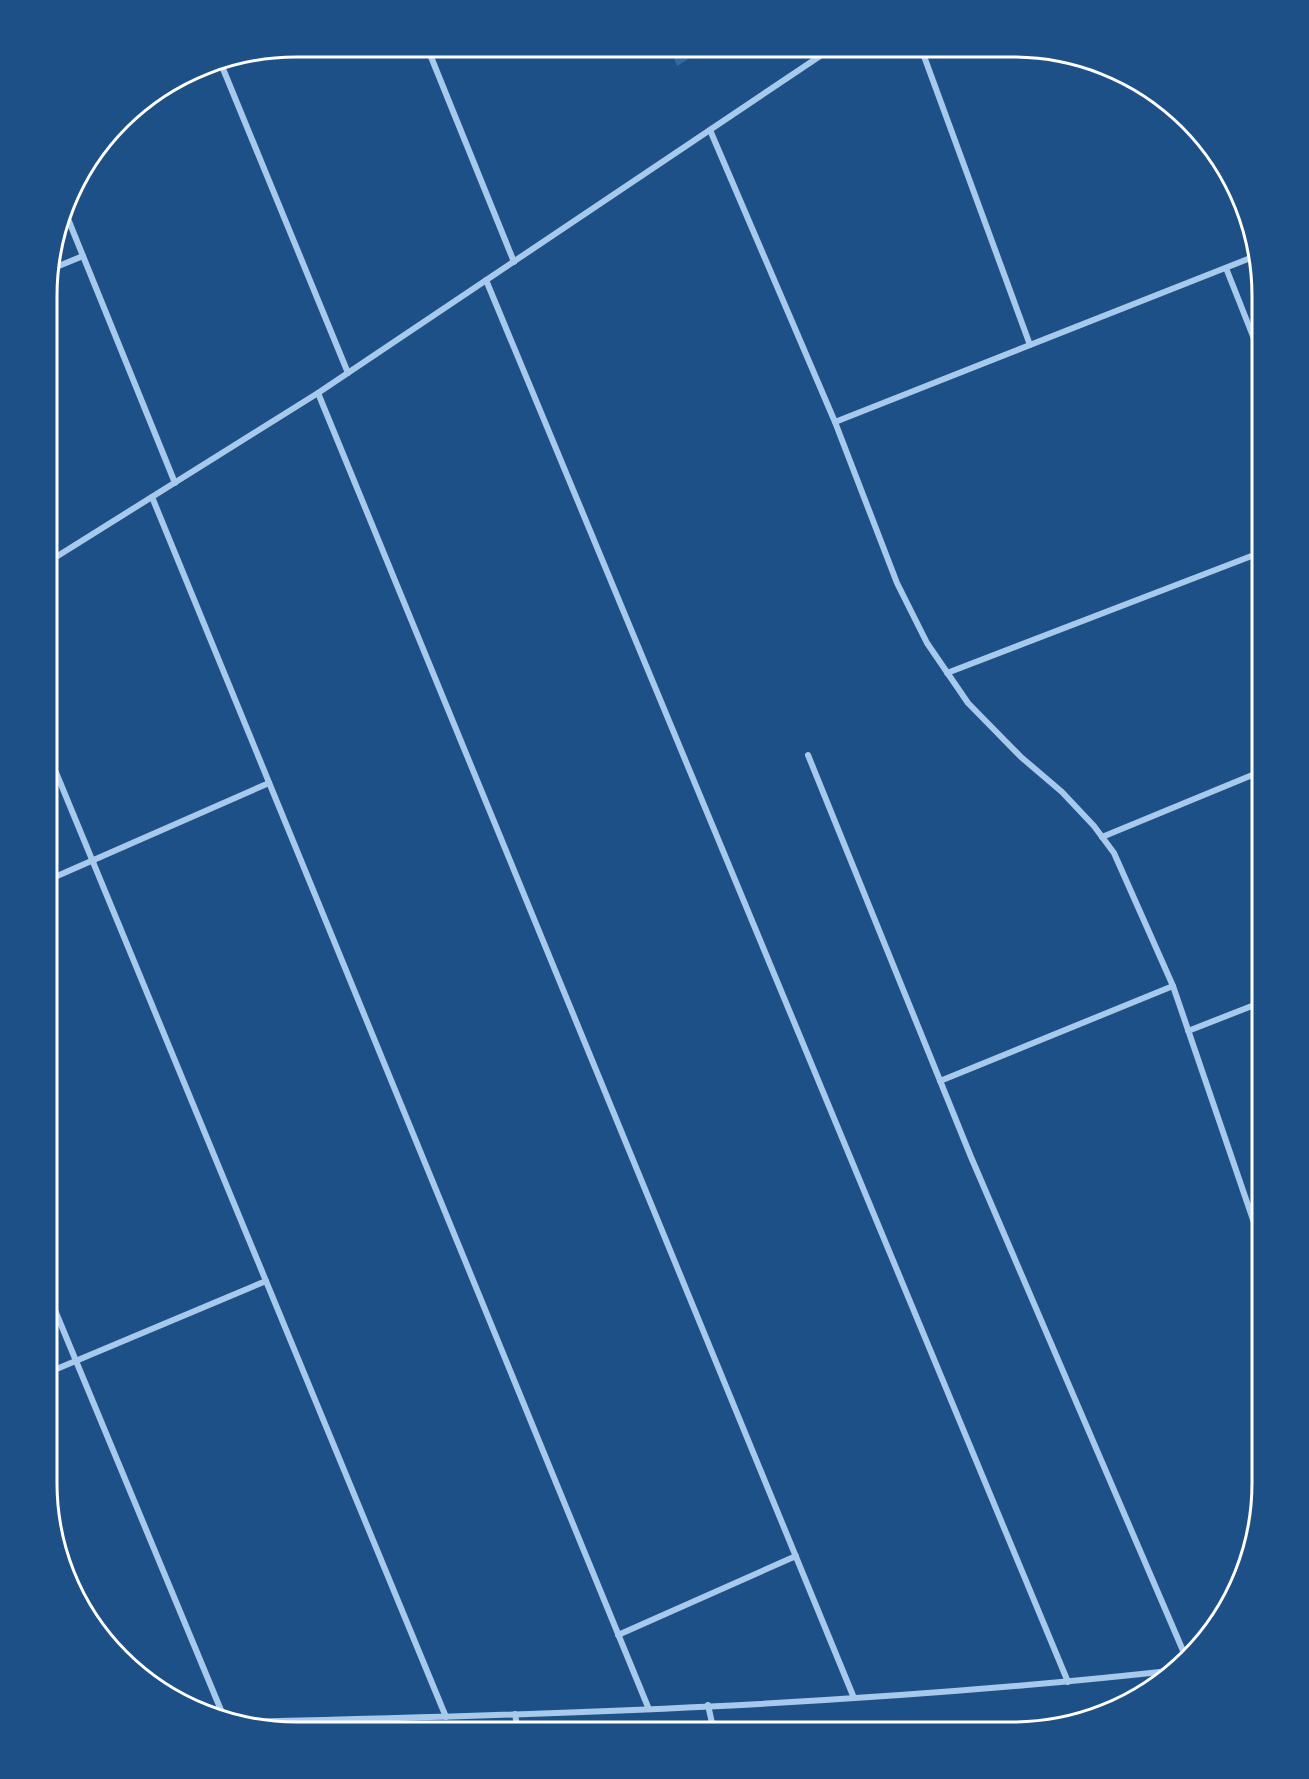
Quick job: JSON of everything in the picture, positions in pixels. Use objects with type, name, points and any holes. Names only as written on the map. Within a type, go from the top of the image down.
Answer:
[{"type":"street","points":[[431,57],[513,262]]},
{"type":"street","points":[[57,556],[318,393],[819,57]]},
{"type":"street","points":[[924,57],[1030,345]]},
{"type":"street","points":[[223,69],[348,373]]},
{"type":"street","points":[[710,130],[835,422],[897,583],[927,643],[968,703],[1021,756],[1062,792],[1114,853],[1173,986],[1252,1217]]},
{"type":"street","points":[[69,222],[175,483]]},
{"type":"street","points":[[59,266],[83,256]]},
{"type":"street","points":[[835,422],[1249,259]]},
{"type":"street","points":[[1226,267],[1252,333]]},
{"type":"street","points":[[486,280],[1068,1683]]},
{"type":"street","points":[[318,393],[854,1698]]},
{"type":"street","points":[[152,497],[648,1707]]},
{"type":"street","points":[[947,673],[1252,556]]},
{"type":"street","points":[[808,755],[940,1081],[1183,1651]]},
{"type":"street","points":[[57,775],[446,1717]]},
{"type":"street","points":[[1102,837],[1252,775]]},
{"type":"street","points":[[57,876],[269,783]]},
{"type":"street","points":[[940,1081],[1173,986]]},
{"type":"street","points":[[1188,1031],[1252,1006]]},
{"type":"street","points":[[57,1369],[266,1281]]},
{"type":"street","points":[[57,1315],[221,1710]]},
{"type":"street","points":[[618,1635],[796,1556]]},
{"type":"street","points":[[282,1721],[446,1717],[854,1698],[1068,1683],[1159,1672]]},
{"type":"street","points":[[708,1705],[712,1722]]},
{"type":"street","points":[[515,1714],[516,1722]]},
{"type":"shaded area","points":[[674,57],[692,57],[677,66]]}]
